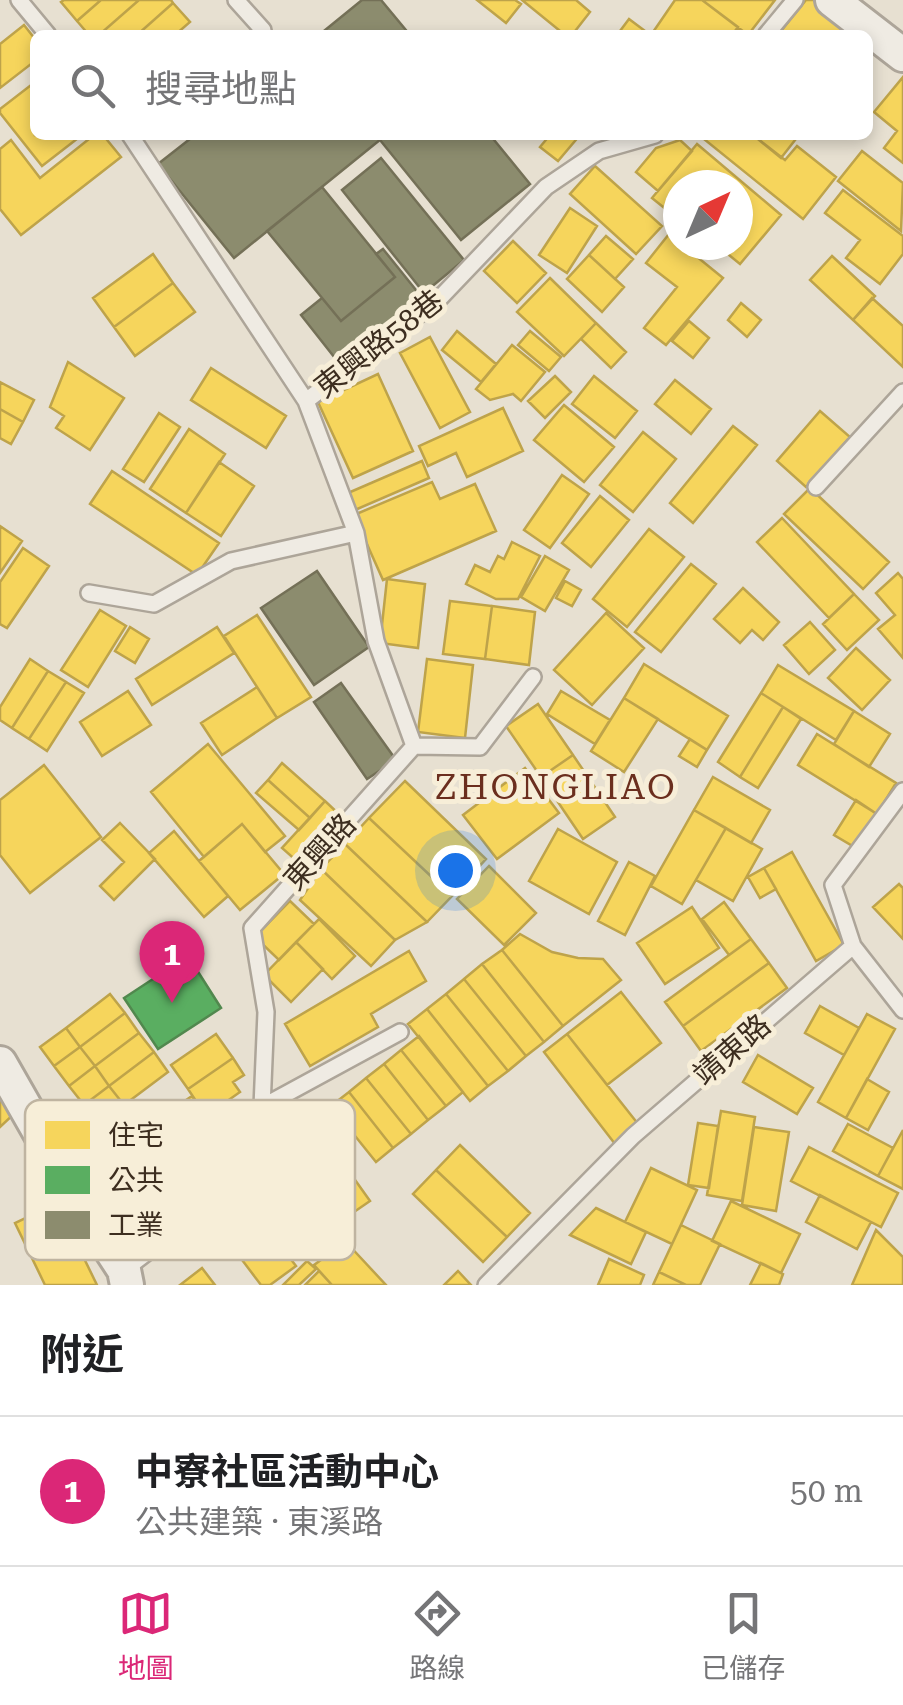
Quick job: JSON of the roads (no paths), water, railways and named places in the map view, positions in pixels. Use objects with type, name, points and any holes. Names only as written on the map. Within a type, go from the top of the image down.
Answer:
[{"type":"street","points":[[832,0],[871,30]]},
{"type":"street","points":[[873,32],[903,55]]},
{"type":"street","points":[[0,1063],[25,1106]]},
{"type":"lane","points":[[20,0],[44,30]]},
{"type":"lane","points":[[236,0],[263,30]]},
{"type":"lane","points":[[770,30],[795,0]]},
{"type":"lane","name":"東興路58巷","points":[[133,140],[306,400],[440,299],[546,187],[599,151],[638,140]]},
{"type":"lane","points":[[816,487],[903,392]]},
{"type":"lane","points":[[306,400],[356,534],[376,641],[414,746],[480,747],[532,677]]},
{"type":"lane","points":[[90,593],[154,604],[230,561],[356,534]]},
{"type":"lane","name":"東興路","points":[[262,1100],[266,1012],[252,928],[414,746]]},
{"type":"lane","points":[[903,792],[833,884],[853,946],[903,1010]]},
{"type":"lane","name":"靖東路","points":[[486,1285],[633,1136],[853,946]]},
{"type":"lane","points":[[273,1100],[400,1032]]},
{"type":"lane","name":"東興路","points":[[125,1278],[146,1260]]},
{"type":"place","name":"中寮社區活動中心","points":[[172,1003]]},
{"type":"district","name":"ZHONGLIAO","points":[[556,787]]}]
